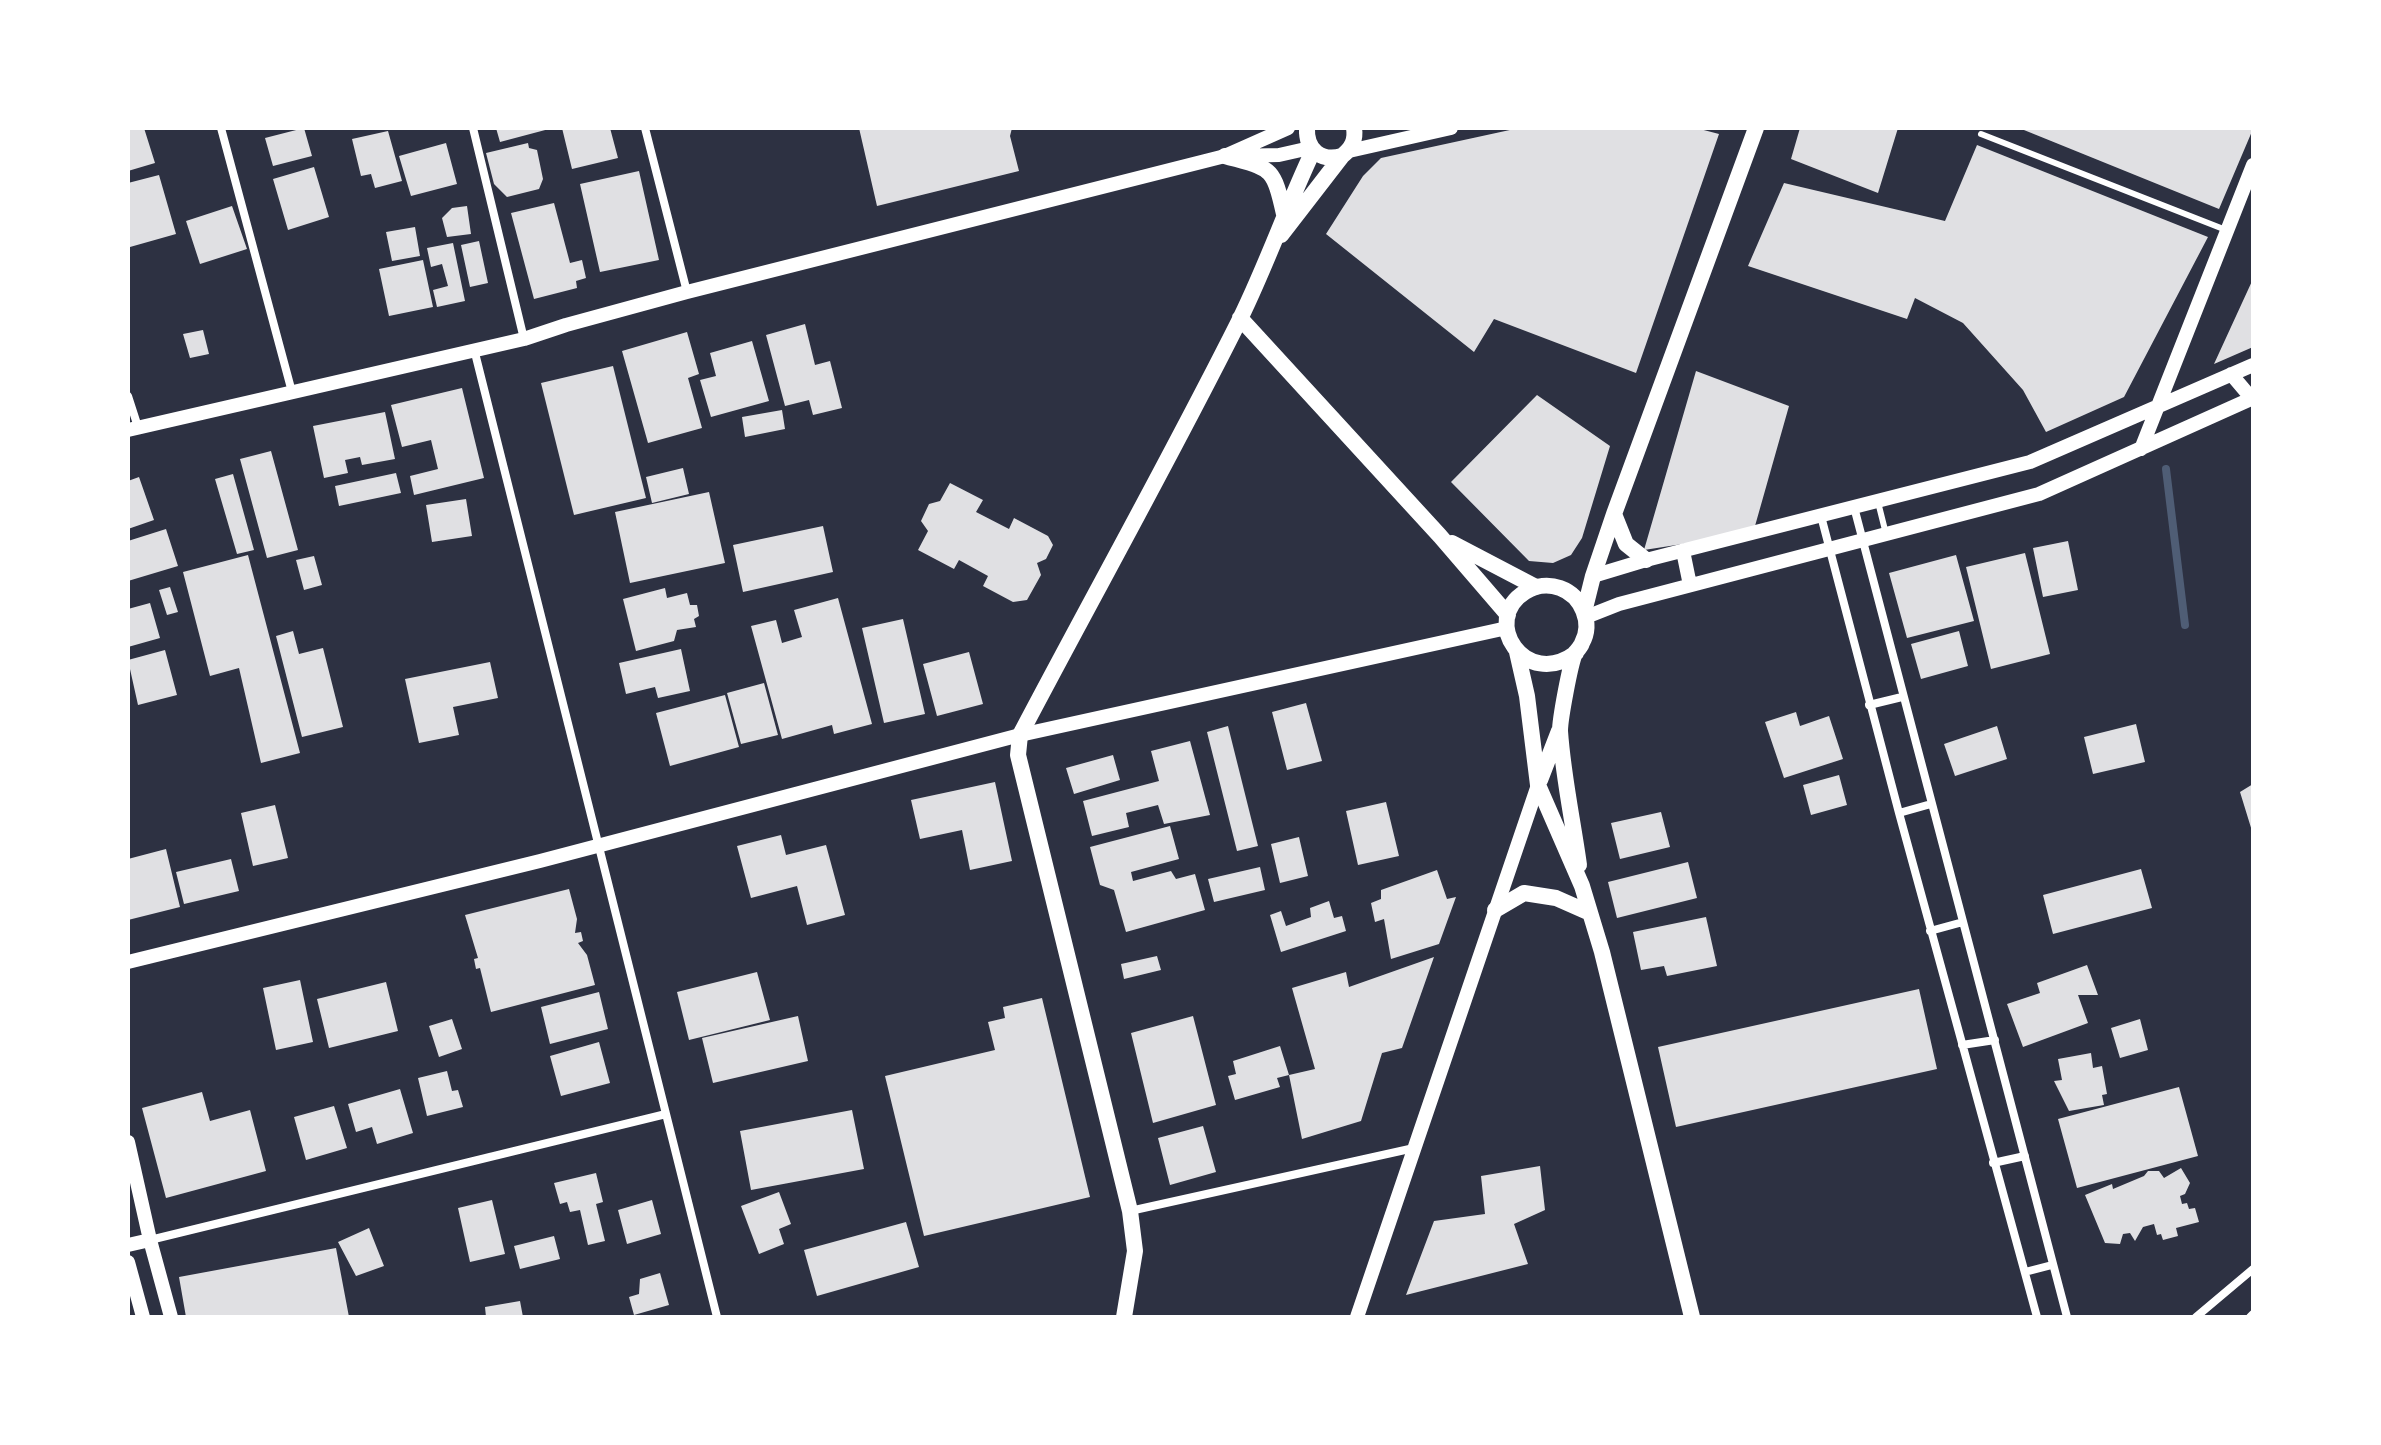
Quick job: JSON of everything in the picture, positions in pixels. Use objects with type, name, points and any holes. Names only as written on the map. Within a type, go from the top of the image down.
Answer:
[{"type":"main road","points":[[1307,128],[1307,139],[1312,149],[1327,158],[1346,153]]},
{"type":"main road","points":[[1275,243],[1354,143],[1354,128]]},
{"type":"main road","points":[[1538,785],[1560,728],[1576,653],[1583,642],[1593,576],[1756,128]]},
{"type":"main road","points":[[1124,1317],[1135,1251],[1130,1211],[1018,755],[1020,735],[1240,318],[1275,243],[1312,149]]},
{"type":"main road","points":[[1225,156],[1267,168],[1276,181],[1284,214]]},
{"type":"main road","points":[[1240,318],[1440,536],[1507,622],[1510,641],[1517,652],[1527,660],[1553,665],[1576,653]]},
{"type":"main road","points":[[1614,514],[1626,544],[1646,560]]},
{"type":"main road","points":[[1440,536],[1536,587]]},
{"type":"main road","points":[[1562,589],[1593,576]]},
{"type":"main road","points":[[1507,622],[1514,603],[1523,592],[1549,585],[1572,594],[1585,614]]},
{"type":"main road","points":[[1517,652],[1527,696],[1538,785],[1582,886],[1602,952],[1692,1317]]},
{"type":"main road","points":[[1560,728],[1582,886]]},
{"type":"main road","points":[[1495,910],[1524,893],[1556,898],[1590,913]]},
{"type":"street","points":[[221,128],[292,392]]},
{"type":"street","points":[[473,128],[524,339]]},
{"type":"street","points":[[645,128],[687,292]]},
{"type":"street","points":[[128,396],[133,429],[524,339],[687,292],[1225,156],[1288,128]]},
{"type":"street","points":[[1346,153],[1451,128]]},
{"type":"street","points":[[1225,156],[1279,155],[1312,149]]},
{"type":"street","points":[[2141,449],[2253,165]]},
{"type":"street","points":[[474,349],[717,1317]]},
{"type":"street","points":[[1593,576],[2030,462],[2253,365]]},
{"type":"street","points":[[1585,614],[2039,494],[2253,399],[2231,374]]},
{"type":"street","points":[[1854,507],[2067,1317]]},
{"type":"street","points":[[1821,516],[1869,705],[2037,1317]]},
{"type":"street","points":[[1683,551],[1690,585]]},
{"type":"street","points":[[128,962],[600,845],[1020,735],[1507,622]]},
{"type":"street","points":[[1869,705],[1902,697]]},
{"type":"street","points":[[1357,1317],[1538,785]]},
{"type":"street","points":[[1899,813],[1931,804]]},
{"type":"street","points":[[1930,931],[1963,922]]},
{"type":"street","points":[[1962,1045],[1995,1040]]},
{"type":"street","points":[[128,1245],[666,1114]]},
{"type":"street","points":[[128,1142],[171,1317]]},
{"type":"street","points":[[1130,1211],[1416,1147]]},
{"type":"street","points":[[1993,1163],[2025,1156]]},
{"type":"street","points":[[128,1262],[143,1317]]},
{"type":"street","points":[[2025,1272],[2052,1265]]},
{"type":"street","points":[[2196,1317],[2253,1269]]},
{"type":"lane","points":[[1981,134],[2226,230]]},
{"type":"lane","points":[[1878,501],[1886,534]]},
{"type":"building","points":[[128,128],[144,128],[155,163],[128,171]]},
{"type":"building","points":[[304,128],[312,156],[273,166],[265,138]]},
{"type":"building","points":[[496,128],[548,128],[549,129],[500,142]]},
{"type":"building","points":[[562,128],[610,128],[618,158],[572,169]]},
{"type":"building","points":[[859,128],[1012,128],[1010,136],[1019,171],[877,206]]},
{"type":"building","points":[[1519,128],[1696,128],[1719,134],[1636,373],[1494,319],[1474,352],[1326,234],[1363,176],[1381,158]]},
{"type":"building","points":[[1800,128],[1898,128],[1878,193],[1791,159]]},
{"type":"building","points":[[2019,128],[2253,128],[2253,129],[2219,209]]},
{"type":"building","points":[[388,131],[402,181],[375,188],[371,174],[361,176],[352,139]]},
{"type":"building","points":[[446,143],[457,184],[411,196],[399,156]]},
{"type":"building","points":[[528,143],[529,148],[537,150],[543,179],[539,189],[507,197],[494,184],[486,153]]},
{"type":"building","points":[[1977,145],[2208,237],[2124,397],[2046,432],[2023,390],[1963,323],[1915,298],[1907,319],[1748,266],[1784,183],[1945,221]]},
{"type":"building","points":[[314,167],[329,217],[288,230],[273,179]]},
{"type":"building","points":[[639,171],[659,260],[600,272],[580,184]]},
{"type":"building","points":[[159,175],[176,234],[130,247],[128,183]]},
{"type":"building","points":[[554,203],[570,263],[582,260],[586,278],[576,281],[577,288],[534,299],[511,213]]},
{"type":"building","points":[[232,206],[247,249],[200,264],[186,221]]},
{"type":"building","points":[[467,206],[471,234],[447,237],[442,218],[452,208]]},
{"type":"building","points":[[415,227],[420,256],[392,261],[386,232]]},
{"type":"building","points":[[479,241],[488,283],[470,287],[461,245]]},
{"type":"building","points":[[453,243],[465,301],[437,307],[433,290],[448,286],[442,264],[431,267],[427,248]]},
{"type":"building","points":[[423,260],[433,307],[389,316],[379,269]]},
{"type":"building","points":[[2253,279],[2253,347],[2214,364]]},
{"type":"building","points":[[805,324],[815,365],[830,361],[842,408],[813,415],[809,400],[785,406],[766,335]]},
{"type":"building","points":[[203,330],[209,354],[190,358],[183,334]]},
{"type":"building","points":[[687,332],[699,374],[688,378],[702,428],[648,443],[622,351]]},
{"type":"building","points":[[752,341],[769,401],[711,417],[700,380],[716,376],[710,353]]},
{"type":"building","points":[[613,366],[646,498],[574,515],[541,383]]},
{"type":"building","points":[[1696,371],[1789,406],[1753,533],[1644,550]]},
{"type":"building","points":[[462,388],[484,478],[414,495],[410,476],[438,469],[431,440],[402,447],[391,405]]},
{"type":"building","points":[[1537,395],[1610,446],[1582,538],[1571,555],[1553,563],[1529,561],[1451,482]]},
{"type":"building","points":[[782,410],[785,429],[745,437],[742,417]]},
{"type":"building","points":[[385,412],[395,459],[362,465],[360,457],[345,460],[348,473],[324,478],[313,426]]},
{"type":"building","points":[[271,451],[298,550],[267,558],[240,459]]},
{"type":"building","points":[[683,468],[689,494],[652,503],[646,477]]},
{"type":"building","points":[[396,473],[401,493],[339,506],[335,486]]},
{"type":"building","points":[[233,474],[254,550],[237,554],[215,479]]},
{"type":"building","points":[[139,477],[154,520],[128,529],[128,481]]},
{"type":"building","points":[[950,483],[983,500],[976,512],[1009,529],[1014,518],[1048,536],[1053,545],[1046,559],[1037,563],[1041,575],[1027,600],[1013,602],[983,586],[988,576],[959,560],[954,569],[918,550],[928,531],[921,521],[929,504],[940,501]]},
{"type":"building","points":[[709,492],[725,563],[630,583],[615,512]]},
{"type":"building","points":[[466,499],[472,536],[432,542],[426,505]]},
{"type":"building","points":[[823,526],[833,572],[743,592],[733,545]]},
{"type":"building","points":[[166,529],[178,566],[128,581],[128,541]]},
{"type":"building","points":[[2068,541],[2078,590],[2043,597],[2033,548]]},
{"type":"building","points":[[2025,553],[2050,654],[1991,669],[1966,567]]},
{"type":"building","points":[[248,555],[300,753],[261,763],[239,668],[210,676],[183,572]]},
{"type":"building","points":[[1956,555],[1974,621],[1907,638],[1889,573]]},
{"type":"building","points":[[314,556],[322,585],[304,590],[296,560]]},
{"type":"building","points":[[170,587],[178,612],[167,615],[159,590]]},
{"type":"building","points":[[665,588],[667,598],[687,593],[690,605],[697,605],[699,616],[694,619],[696,627],[677,630],[674,641],[636,651],[623,599]]},
{"type":"building","points":[[838,598],[872,724],[834,734],[832,725],[782,739],[751,626],[776,620],[782,643],[802,637],[794,610]]},
{"type":"building","points":[[150,603],[160,638],[128,647],[128,609]]},
{"type":"building","points":[[903,619],[925,714],[884,723],[862,628]]},
{"type":"building","points":[[293,631],[299,654],[323,648],[343,727],[302,737],[276,636]]},
{"type":"building","points":[[1959,631],[1968,666],[1921,679],[1911,644]]},
{"type":"building","points":[[681,649],[690,691],[658,698],[655,687],[626,694],[619,663]]},
{"type":"building","points":[[165,650],[177,695],[138,705],[128,660]]},
{"type":"building","points":[[969,652],[983,704],[937,716],[923,664]]},
{"type":"building","points":[[490,662],[498,698],[453,707],[459,735],[419,743],[405,679]]},
{"type":"building","points":[[764,683],[778,735],[741,744],[727,693]]},
{"type":"building","points":[[725,695],[739,747],[670,766],[656,713]]},
{"type":"building","points":[[1306,703],[1322,761],[1287,770],[1272,712]]},
{"type":"building","points":[[1796,712],[1800,726],[1829,716],[1843,759],[1784,778],[1765,722]]},
{"type":"building","points":[[2136,724],[2145,762],[2093,774],[2084,737]]},
{"type":"building","points":[[1228,726],[1258,846],[1237,851],[1207,732]]},
{"type":"building","points":[[1997,726],[2007,759],[1955,776],[1944,744]]},
{"type":"building","points":[[1190,741],[1210,815],[1164,824],[1158,805],[1126,813],[1129,827],[1092,836],[1083,801],[1159,781],[1151,751]]},
{"type":"building","points":[[1113,755],[1120,780],[1074,794],[1066,768]]},
{"type":"building","points":[[1839,775],[1847,805],[1811,815],[1803,785]]},
{"type":"building","points":[[995,782],[1012,861],[970,870],[962,830],[920,839],[911,800]]},
{"type":"building","points":[[2253,784],[2253,831],[2252,831],[2240,792]]},
{"type":"building","points":[[1386,802],[1399,856],[1358,865],[1346,811]]},
{"type":"building","points":[[275,805],[288,858],[253,866],[241,813]]},
{"type":"building","points":[[1661,812],[1670,847],[1620,859],[1611,823]]},
{"type":"building","points":[[1170,826],[1179,859],[1131,872],[1133,881],[1171,871],[1176,879],[1195,874],[1205,910],[1126,932],[1114,890],[1100,885],[1090,847]]},
{"type":"building","points":[[781,835],[786,855],[826,845],[845,915],[807,925],[797,886],[751,898],[737,846]]},
{"type":"building","points":[[1299,837],[1308,876],[1280,883],[1271,844]]},
{"type":"building","points":[[166,849],[180,907],[128,920],[128,859]]},
{"type":"building","points":[[231,859],[239,891],[184,904],[176,872]]},
{"type":"building","points":[[1688,862],[1697,898],[1617,918],[1608,882]]},
{"type":"building","points":[[1260,867],[1265,890],[1214,902],[1208,879]]},
{"type":"building","points":[[2141,869],[2152,908],[2053,934],[2043,895]]},
{"type":"building","points":[[1437,870],[1447,899],[1456,897],[1439,944],[1391,959],[1384,919],[1375,922],[1371,903],[1381,899],[1381,890]]},
{"type":"building","points":[[569,889],[577,919],[575,933],[581,932],[583,941],[578,943],[587,955],[595,985],[491,1012],[480,968],[476,969],[474,959],[478,958],[465,915]]},
{"type":"building","points":[[1329,901],[1334,918],[1342,916],[1346,931],[1281,952],[1270,915],[1281,911],[1286,926],[1311,917],[1310,908]]},
{"type":"building","points":[[1706,917],[1717,966],[1667,976],[1664,966],[1641,970],[1633,932]]},
{"type":"building","points":[[1157,956],[1161,970],[1124,979],[1121,964]]},
{"type":"building","points":[[1434,957],[1402,1048],[1382,1053],[1361,1121],[1302,1139],[1289,1075],[1315,1069],[1292,988],[1346,972],[1349,987]]},
{"type":"building","points":[[2087,965],[2098,995],[2078,995],[2088,1023],[2023,1047],[2007,1004],[2040,993],[2037,983]]},
{"type":"building","points":[[757,972],[770,1020],[689,1040],[677,992]]},
{"type":"building","points":[[300,980],[313,1042],[276,1050],[263,988]]},
{"type":"building","points":[[386,982],[398,1031],[329,1048],[317,999]]},
{"type":"building","points":[[1919,989],[1937,1069],[1676,1127],[1658,1047]]},
{"type":"building","points":[[599,992],[608,1029],[550,1044],[541,1007]]},
{"type":"building","points":[[1042,998],[1090,1197],[924,1236],[885,1076],[995,1050],[988,1022],[1005,1018],[1003,1007]]},
{"type":"building","points":[[798,1016],[808,1061],[713,1083],[702,1038]]},
{"type":"building","points":[[1193,1016],[1216,1105],[1153,1123],[1131,1033]]},
{"type":"building","points":[[452,1019],[462,1049],[439,1057],[429,1026]]},
{"type":"building","points":[[2140,1019],[2148,1050],[2120,1058],[2111,1028]]},
{"type":"building","points":[[599,1042],[610,1083],[561,1096],[550,1056]]},
{"type":"building","points":[[1280,1046],[1289,1075],[1277,1078],[1280,1087],[1235,1100],[1228,1076],[1236,1074],[1233,1061]]},
{"type":"building","points":[[2091,1053],[2093,1068],[2102,1066],[2107,1094],[2102,1095],[2104,1105],[2069,1111],[2054,1081],[2062,1080],[2058,1059]]},
{"type":"building","points":[[447,1071],[452,1091],[458,1090],[463,1107],[427,1116],[418,1078]]},
{"type":"building","points":[[2179,1087],[2198,1156],[2077,1188],[2058,1119]]},
{"type":"building","points":[[400,1089],[413,1133],[377,1144],[372,1127],[356,1132],[348,1104]]},
{"type":"building","points":[[202,1092],[210,1121],[250,1110],[266,1171],[166,1198],[142,1108]]},
{"type":"building","points":[[334,1106],[347,1148],[306,1160],[294,1117]]},
{"type":"building","points":[[852,1110],[864,1169],[751,1190],[740,1131]]},
{"type":"building","points":[[1203,1126],[1216,1172],[1170,1185],[1158,1138]]},
{"type":"building","points":[[1540,1166],[1545,1210],[1514,1224],[1528,1264],[1406,1295],[1434,1221],[1485,1214],[1481,1176]]},
{"type":"building","points":[[2181,1168],[2190,1183],[2185,1194],[2180,1196],[2182,1204],[2187,1203],[2189,1209],[2195,1208],[2199,1222],[2176,1228],[2178,1236],[2163,1240],[2161,1234],[2157,1235],[2154,1224],[2143,1227],[2135,1241],[2130,1233],[2123,1234],[2120,1244],[2105,1243],[2085,1195],[2112,1184],[2113,1189],[2144,1176],[2148,1171],[2159,1171],[2164,1178]]},
{"type":"building","points":[[596,1173],[603,1202],[596,1204],[605,1241],[588,1245],[580,1210],[570,1212],[567,1202],[560,1204],[554,1183]]},
{"type":"building","points":[[779,1192],[791,1224],[779,1229],[784,1244],[759,1254],[741,1206]]},
{"type":"building","points":[[492,1200],[505,1254],[470,1262],[458,1208]]},
{"type":"building","points":[[652,1200],[661,1234],[627,1244],[618,1210]]},
{"type":"building","points":[[906,1222],[919,1267],[817,1296],[804,1250]]},
{"type":"building","points":[[369,1228],[384,1266],[356,1276],[338,1242]]},
{"type":"building","points":[[554,1236],[560,1259],[520,1269],[514,1246]]},
{"type":"building","points":[[336,1248],[349,1317],[186,1317],[179,1277]]},
{"type":"building","points":[[660,1273],[669,1305],[634,1315],[629,1297],[639,1294],[640,1279]]},
{"type":"building","points":[[520,1301],[523,1317],[486,1317],[485,1307]]},
{"type":"waterway","points":[[2166,469],[2185,625]]}]
